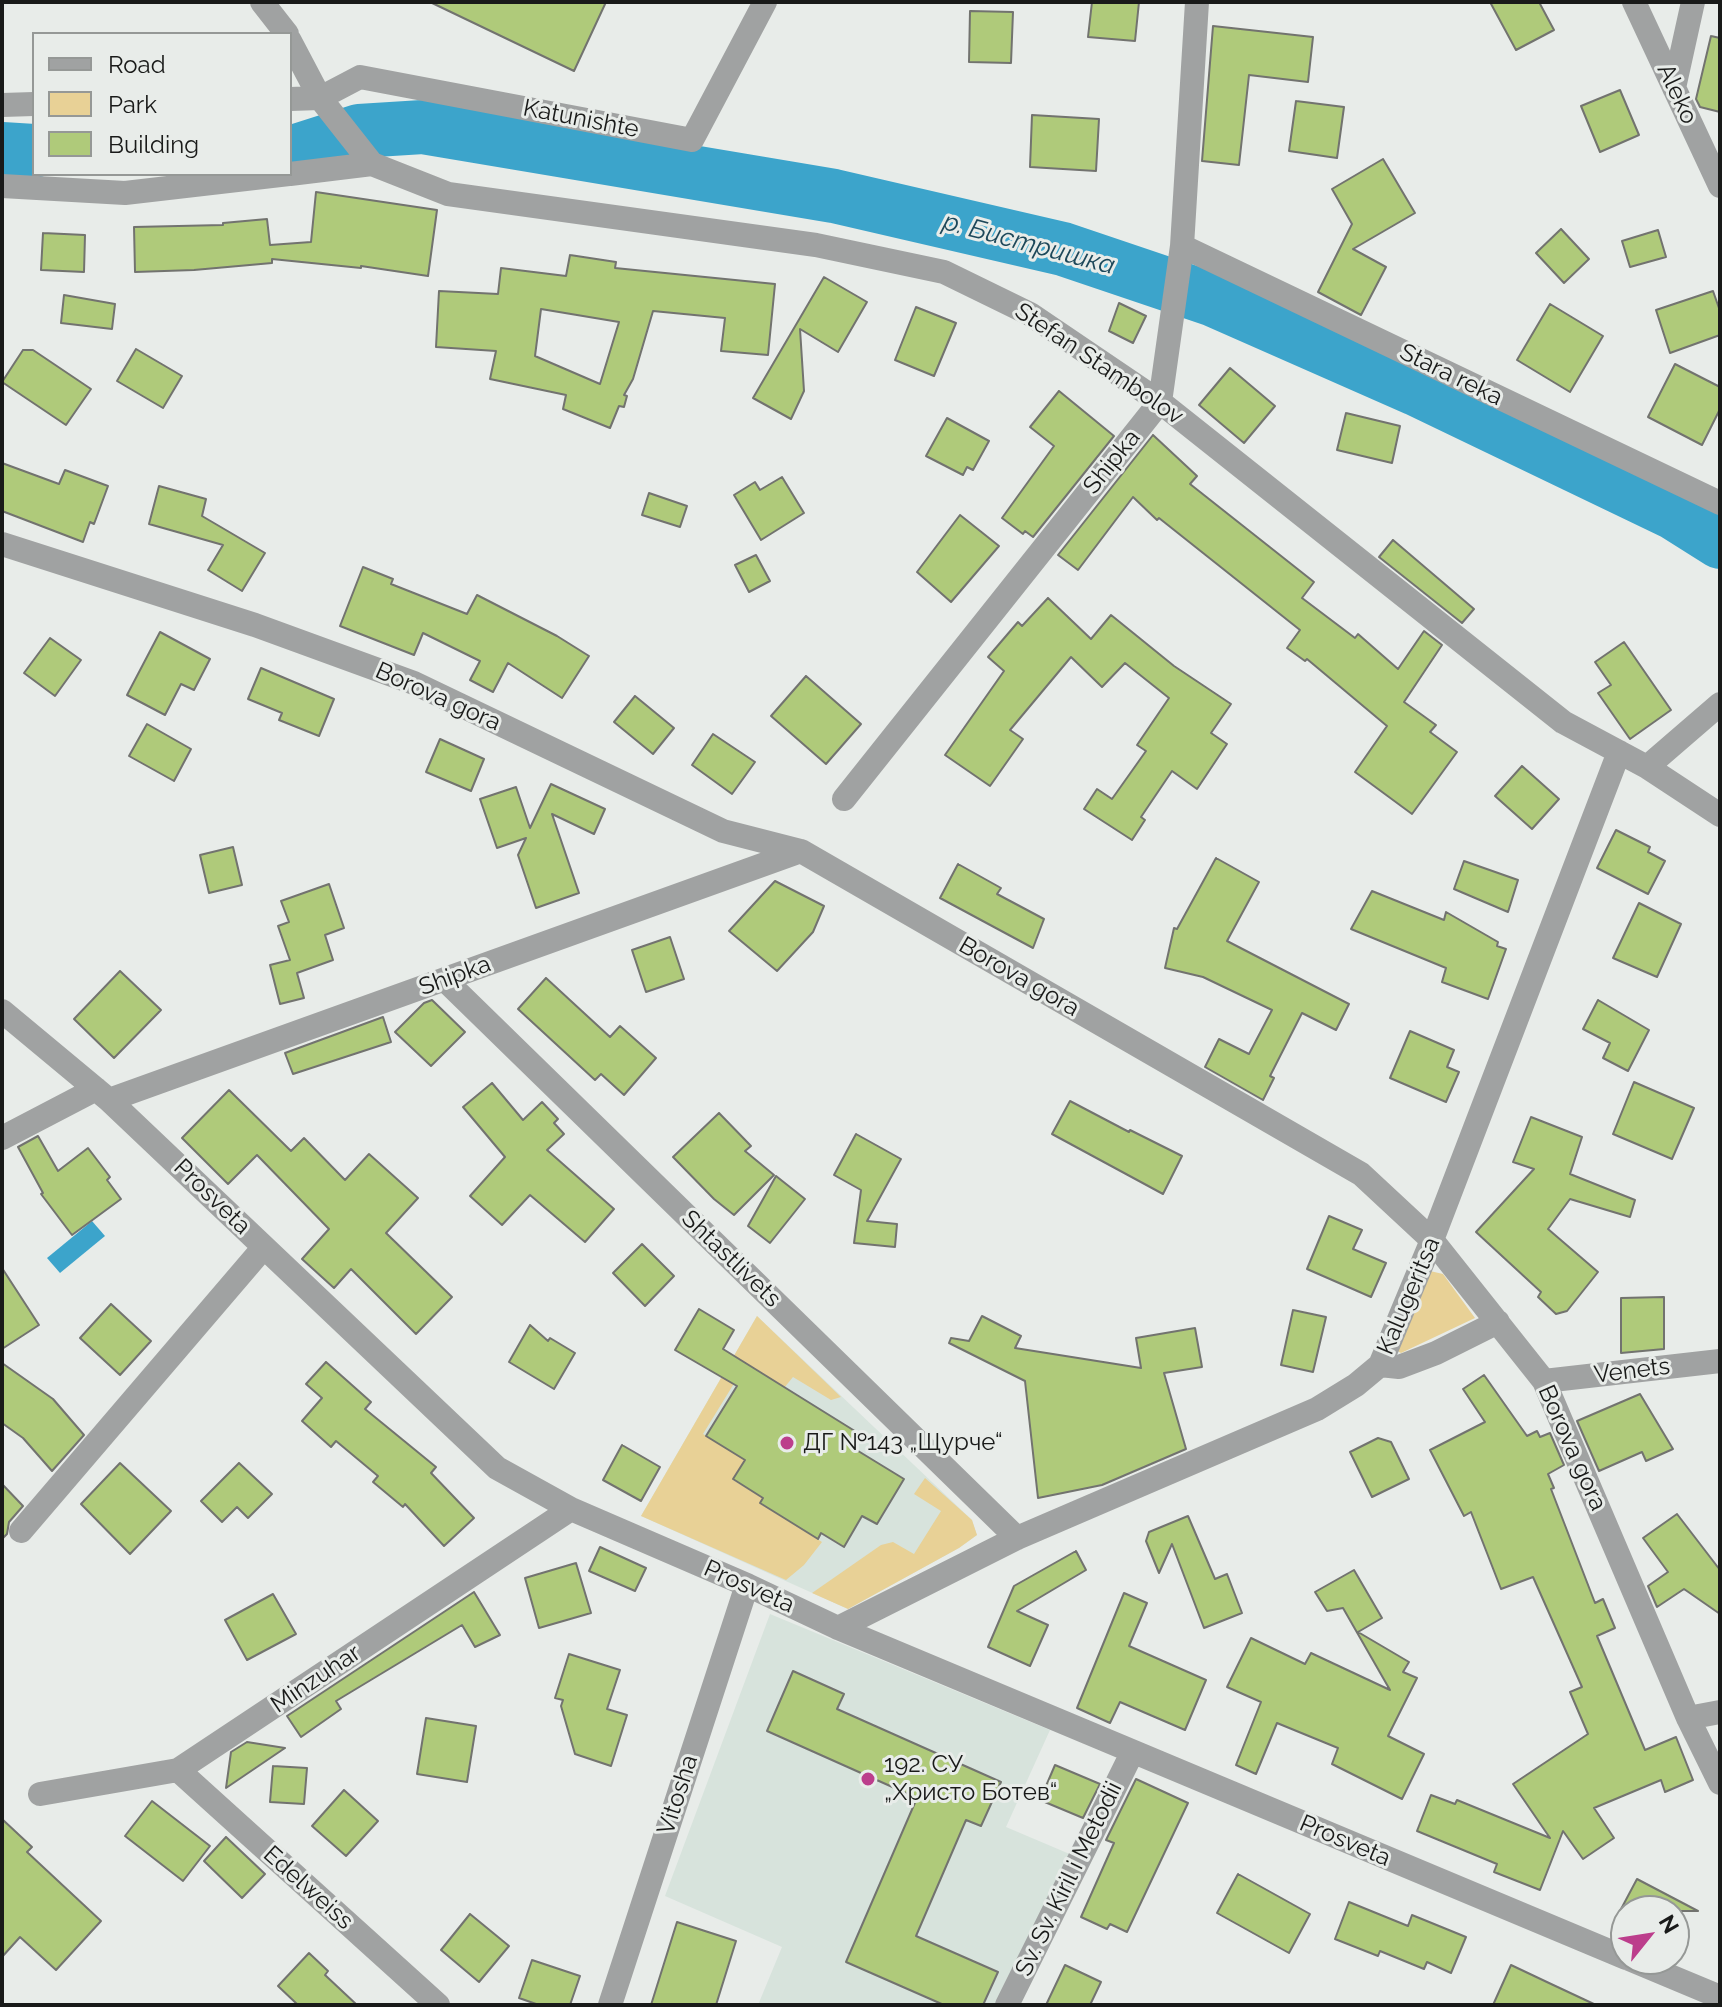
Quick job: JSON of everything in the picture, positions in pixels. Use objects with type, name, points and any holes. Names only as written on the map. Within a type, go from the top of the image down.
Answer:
[{"type":"street","points":[[262,2],[285,32]]},
{"type":"street","name":"Katunishte","points":[[320,98],[360,77],[692,140],[765,2]]},
{"type":"street","points":[[1160,402],[1181,254],[1197,2]]},
{"type":"street","name":"Aleko","points":[[1634,2],[1720,186]]},
{"type":"street","points":[[1674,88],[1693,2]]},
{"type":"street","points":[[292,45],[320,98],[371,164]]},
{"type":"street","points":[[292,99],[320,98]]},
{"type":"street","points":[[2,105],[32,104]]},
{"type":"street","points":[[292,174],[371,164]]},
{"type":"street","name":"Stefan Stambolov","points":[[371,164],[448,194],[816,245],[944,272],[1030,314],[1160,402],[1563,722],[1647,767],[1720,815]]},
{"type":"street","points":[[2,186],[125,193],[273,176]]},
{"type":"street","name":"Stara reka","points":[[1181,254],[1720,503]]},
{"type":"street","name":"Shipka","points":[[844,799],[1160,402]]},
{"type":"street","name":"Borova gora","points":[[2,544],[255,625],[414,683],[723,831],[801,851],[1361,1174],[1432,1240],[1544,1381],[1688,1718],[1720,1783]]},
{"type":"street","points":[[1647,767],[1720,704]]},
{"type":"street","name":"Kalugeritsa","points":[[838,1628],[1017,1538],[1317,1409],[1356,1385],[1380,1365],[1432,1240],[1619,752]]},
{"type":"street","name":"Shipka","points":[[2,1138],[103,1094],[445,980],[801,851]]},
{"type":"street","name":"Shtastlivets","points":[[445,980],[1017,1538]]},
{"type":"street","name":"Prosveta","points":[[2,1011],[103,1094],[497,1468],[571,1509],[838,1628],[1610,1951]]},
{"type":"street","points":[[21,1531],[264,1247]]},
{"type":"street","points":[[1380,1365],[1399,1367],[1436,1353],[1498,1322]]},
{"type":"street","name":"Venets","points":[[1544,1381],[1720,1361]]},
{"type":"street","name":"Minzuhar","points":[[40,1794],[178,1770],[571,1509]]},
{"type":"street","name":"Vitosha","points":[[610,2005],[747,1585]]},
{"type":"street","points":[[1688,1718],[1720,1712]]},
{"type":"street","name":"Sv. Sv. Kiril i Metodii","points":[[1007,2005],[1132,1753]]},
{"type":"street","name":"Edelweiss","points":[[178,1770],[438,2005]]},
{"type":"street","name":"Prosveta","points":[[1668,1975],[1720,1997]]},
{"type":"shaded area","name":"ДГ №143 „Щурче“","points":[[757,1316],[972,1520],[977,1535],[848,1609],[641,1516]]},
{"type":"shaded area","name":"192. СУ „Христо Ботев“","points":[[770,1614],[1050,1730],[1006,1827],[1072,1855],[1003,2005],[758,2005],[782,1947],[665,1896]]},
{"type":"green space","points":[[1430,1271],[1443,1274],[1475,1318],[1401,1353],[1396,1350]]},
{"type":"green space","points":[[757,1316],[841,1397],[831,1400],[793,1377],[784,1388],[746,1364],[703,1434],[745,1460],[733,1480],[763,1498],[761,1504],[822,1542],[804,1565],[786,1580],[641,1516]]},
{"type":"green space","points":[[925,1478],[972,1520],[977,1535],[848,1609],[812,1593],[881,1545],[893,1542],[914,1554],[941,1511],[914,1494]]},
{"type":"water","points":[[92,1221],[105,1236],[60,1273],[47,1258]]},
{"type":"building","points":[[430,2],[606,2],[574,71]]},
{"type":"building","points":[[1092,2],[1139,2],[1135,41],[1088,37]]},
{"type":"building","points":[[1490,2],[1539,2],[1554,30],[1516,50]]},
{"type":"building","points":[[970,11],[1013,12],[1011,63],[969,62]]},
{"type":"building","points":[[1213,26],[1313,37],[1308,82],[1249,75],[1239,165],[1202,161]]},
{"type":"building","points":[[1711,36],[1720,38],[1720,112],[1700,107],[1696,99]]},
{"type":"building","points":[[1620,90],[1639,135],[1600,152],[1581,106]]},
{"type":"building","points":[[1296,101],[1344,107],[1337,158],[1289,151]]},
{"type":"building","points":[[1032,115],[1099,119],[1096,171],[1030,167]]},
{"type":"building","points":[[1383,159],[1415,213],[1353,249],[1386,267],[1361,315],[1318,292],[1352,224],[1332,189]]},
{"type":"building","points":[[316,192],[437,210],[428,276],[361,266],[272,259],[272,263],[135,272],[134,227],[223,225],[267,219],[270,245],[311,242]]},
{"type":"building","points":[[1561,229],[1589,259],[1564,283],[1536,253]]},
{"type":"building","points":[[1658,230],[1666,257],[1630,267],[1622,241]]},
{"type":"building","points":[[43,233],[85,235],[84,272],[41,270]]},
{"type":"building","points":[[570,255],[616,262],[615,268],[775,284],[768,355],[721,351],[725,318],[653,311],[633,379],[624,395],[627,396],[624,407],[619,406],[610,428],[563,409],[566,395],[490,379],[496,351],[436,347],[439,291],[498,294],[501,268],[566,276]],"holes":[[[541,309],[619,322],[600,384],[535,356]]]},
{"type":"building","points":[[824,277],[867,302],[838,352],[800,329],[804,391],[791,419],[753,398]]},
{"type":"building","points":[[1713,291],[1720,311],[1720,335],[1670,353],[1656,310]]},
{"type":"building","points":[[64,295],[115,304],[112,329],[61,323]]},
{"type":"building","points":[[1119,303],[1146,316],[1133,343],[1109,331]]},
{"type":"building","points":[[1550,304],[1603,336],[1570,392],[1517,360]]},
{"type":"building","points":[[916,307],[956,323],[934,376],[895,360]]},
{"type":"building","points":[[136,349],[182,376],[163,408],[117,381]]},
{"type":"building","points":[[23,350],[33,350],[91,389],[66,425],[2,382]]},
{"type":"building","points":[[1675,364],[1720,387],[1720,409],[1702,445],[1648,417]]},
{"type":"building","points":[[1230,368],[1275,406],[1244,443],[1199,405]]},
{"type":"building","points":[[1059,391],[1114,436],[1033,537],[1025,531],[1023,534],[1002,518],[1054,446],[1030,427]]},
{"type":"building","points":[[1346,413],[1400,426],[1392,463],[1337,450]]},
{"type":"building","points":[[947,418],[989,441],[973,470],[967,467],[963,475],[926,456]]},
{"type":"building","points":[[1153,435],[1197,476],[1190,484],[1314,582],[1302,598],[1355,638],[1358,634],[1398,669],[1424,631],[1442,645],[1404,702],[1436,725],[1430,732],[1457,752],[1412,814],[1355,772],[1387,726],[1307,659],[1305,661],[1287,648],[1300,630],[1159,518],[1157,520],[1133,497],[1078,570],[1058,555]]},
{"type":"building","points":[[2,463],[59,484],[65,470],[108,486],[94,524],[90,522],[83,542],[2,511]]},
{"type":"building","points":[[782,477],[804,513],[761,540],[734,495],[755,482],[760,490]]},
{"type":"building","points":[[159,486],[206,499],[202,516],[265,553],[242,591],[208,570],[223,545],[149,524]]},
{"type":"building","points":[[649,493],[687,506],[680,527],[642,515]]},
{"type":"building","points":[[960,515],[999,546],[951,602],[917,572]]},
{"type":"building","points":[[1393,540],[1474,609],[1462,623],[1379,557]]},
{"type":"building","points":[[756,555],[770,581],[749,592],[735,565]]},
{"type":"building","points":[[363,567],[393,579],[391,584],[467,614],[477,595],[589,656],[562,698],[508,663],[493,692],[470,680],[480,661],[423,633],[414,655],[340,626]]},
{"type":"building","points":[[1048,598],[1091,639],[1111,615],[1174,666],[1231,704],[1211,733],[1227,744],[1197,789],[1172,771],[1141,817],[1145,820],[1132,840],[1084,809],[1097,789],[1112,799],[1146,751],[1137,745],[1169,698],[1125,663],[1102,687],[1071,657],[1010,730],[1023,739],[990,786],[945,755],[1004,671],[988,657],[1018,622],[1022,626]]},
{"type":"building","points":[[160,632],[210,659],[194,690],[181,684],[165,715],[127,695]]},
{"type":"building","points":[[50,638],[81,660],[55,696],[24,673]]},
{"type":"building","points":[[1624,642],[1671,710],[1630,739],[1598,693],[1611,685],[1595,662]]},
{"type":"building","points":[[261,668],[334,699],[319,736],[279,720],[282,713],[248,699]]},
{"type":"building","points":[[806,676],[861,724],[826,764],[771,716]]},
{"type":"building","points":[[635,696],[674,728],[653,754],[614,722]]},
{"type":"building","points":[[147,724],[191,749],[174,781],[129,756]]},
{"type":"building","points":[[713,734],[755,762],[732,794],[692,765]]},
{"type":"building","points":[[440,739],[484,759],[471,791],[426,772]]},
{"type":"building","points":[[1522,766],[1559,799],[1532,829],[1495,796]]},
{"type":"building","points":[[551,784],[605,809],[594,834],[552,814],[579,893],[536,908],[518,855],[526,838],[497,848],[480,799],[516,787],[530,828]]},
{"type":"building","points":[[1616,830],[1650,847],[1648,852],[1665,861],[1648,894],[1597,868]]},
{"type":"building","points":[[233,847],[242,885],[209,893],[200,855]]},
{"type":"building","points":[[1216,858],[1259,882],[1227,941],[1349,1004],[1336,1030],[1302,1013],[1270,1076],[1274,1078],[1263,1100],[1205,1067],[1219,1039],[1249,1054],[1272,1010],[1203,977],[1165,968],[1174,928],[1177,929]]},
{"type":"building","points":[[1464,861],[1518,880],[1508,912],[1454,889]]},
{"type":"building","points":[[958,864],[1001,888],[997,894],[1044,919],[1033,948],[940,898]]},
{"type":"building","points":[[775,881],[824,906],[813,932],[777,971],[729,931]]},
{"type":"building","points":[[329,884],[344,928],[325,935],[333,960],[297,973],[304,998],[280,1004],[270,965],[290,960],[278,926],[289,922],[281,901]]},
{"type":"building","points":[[1372,891],[1444,920],[1446,912],[1506,949],[1488,999],[1442,982],[1446,968],[1351,929]]},
{"type":"building","points":[[1639,903],[1681,924],[1657,977],[1613,958]]},
{"type":"building","points":[[670,937],[684,979],[646,992],[632,950]]},
{"type":"building","points":[[120,971],[161,1010],[114,1058],[74,1019]]},
{"type":"building","points":[[546,978],[610,1037],[620,1026],[656,1058],[624,1095],[601,1074],[595,1080],[518,1009]]},
{"type":"building","points":[[432,1000],[465,1032],[431,1066],[395,1032],[424,1003]]},
{"type":"building","points":[[1598,1000],[1649,1030],[1628,1071],[1603,1058],[1610,1043],[1583,1029]]},
{"type":"building","points":[[383,1017],[391,1042],[293,1074],[285,1053]]},
{"type":"building","points":[[1410,1031],[1454,1050],[1447,1067],[1459,1072],[1446,1102],[1390,1078]]},
{"type":"building","points":[[1634,1082],[1694,1108],[1672,1159],[1613,1134]]},
{"type":"building","points":[[492,1083],[523,1120],[542,1102],[558,1119],[554,1123],[564,1134],[547,1150],[614,1209],[585,1242],[530,1195],[502,1225],[470,1196],[505,1157],[463,1107]]},
{"type":"building","points":[[229,1090],[291,1151],[304,1138],[345,1180],[369,1154],[418,1198],[386,1233],[452,1297],[416,1334],[351,1269],[334,1288],[302,1259],[329,1229],[257,1155],[228,1184],[182,1138]]},
{"type":"building","points":[[1070,1101],[1182,1156],[1163,1194],[1052,1134]]},
{"type":"building","points":[[719,1113],[751,1146],[745,1151],[774,1175],[734,1215],[673,1157]]},
{"type":"building","points":[[1531,1117],[1582,1137],[1570,1174],[1635,1200],[1630,1217],[1570,1199],[1548,1229],[1598,1272],[1567,1311],[1556,1314],[1538,1297],[1541,1292],[1476,1232],[1534,1169],[1513,1162]]},
{"type":"building","points":[[856,1134],[901,1159],[867,1221],[897,1224],[895,1247],[854,1243],[861,1190],[834,1175]]},
{"type":"building","points":[[38,1136],[58,1171],[88,1148],[110,1177],[107,1180],[121,1199],[72,1235],[41,1194],[18,1147]]},
{"type":"building","points":[[776,1176],[805,1199],[770,1243],[748,1226]]},
{"type":"building","points":[[1329,1216],[1362,1230],[1353,1249],[1386,1263],[1371,1297],[1307,1269]]},
{"type":"building","points":[[642,1244],[674,1276],[645,1306],[613,1273]]},
{"type":"building","points":[[2,1268],[39,1325],[2,1349]]},
{"type":"building","points":[[1664,1297],[1664,1349],[1621,1353],[1621,1298]]},
{"type":"building","points":[[111,1304],[151,1341],[120,1375],[80,1338]]},
{"type":"building","points":[[699,1309],[734,1330],[723,1349],[858,1433],[850,1446],[904,1479],[877,1524],[862,1516],[844,1547],[821,1533],[818,1539],[760,1503],[763,1498],[733,1479],[745,1460],[706,1436],[737,1386],[675,1350]]},
{"type":"building","points":[[1293,1310],[1326,1317],[1313,1372],[1281,1365]]},
{"type":"building","points":[[982,1316],[1021,1336],[1015,1348],[1141,1368],[1136,1338],[1195,1328],[1202,1367],[1164,1373],[1186,1449],[1102,1485],[1038,1498],[1025,1381],[949,1343],[951,1338],[969,1341]]},
{"type":"building","points":[[530,1325],[548,1341],[550,1338],[575,1353],[554,1389],[509,1362]]},
{"type":"building","points":[[326,1362],[371,1402],[365,1409],[436,1467],[431,1473],[474,1518],[444,1546],[405,1504],[403,1507],[373,1482],[378,1476],[336,1441],[331,1447],[302,1421],[322,1398],[306,1384]]},
{"type":"building","points":[[2,1363],[53,1399],[84,1435],[52,1471],[23,1438],[2,1423]]},
{"type":"building","points":[[1484,1375],[1527,1436],[1537,1431],[1540,1437],[1550,1433],[1564,1465],[1548,1474],[1554,1488],[1551,1489],[1595,1603],[1603,1599],[1615,1628],[1597,1636],[1645,1750],[1676,1737],[1693,1780],[1665,1792],[1661,1780],[1594,1808],[1614,1838],[1583,1859],[1563,1831],[1540,1890],[1494,1872],[1497,1864],[1417,1831],[1431,1795],[1455,1804],[1457,1800],[1550,1838],[1513,1784],[1588,1734],[1570,1692],[1582,1687],[1533,1577],[1501,1589],[1471,1512],[1464,1516],[1430,1450],[1485,1422],[1463,1389]]},
{"type":"building","points":[[1640,1394],[1673,1449],[1646,1461],[1642,1452],[1599,1471],[1577,1421]]},
{"type":"building","points":[[1378,1438],[1391,1442],[1409,1479],[1372,1497],[1350,1452]]},
{"type":"building","points":[[622,1445],[660,1467],[641,1501],[603,1480]]},
{"type":"building","points":[[120,1463],[171,1511],[130,1554],[81,1504]]},
{"type":"building","points":[[239,1463],[272,1494],[248,1518],[237,1507],[222,1522],[201,1501]]},
{"type":"building","points":[[2,1484],[23,1506],[9,1522],[7,1534],[2,1539]]},
{"type":"building","points":[[1677,1514],[1720,1570],[1720,1614],[1684,1589],[1657,1607],[1648,1586],[1668,1572],[1643,1538]]},
{"type":"building","points":[[1188,1516],[1215,1579],[1227,1574],[1242,1613],[1204,1628],[1172,1544],[1159,1573],[1146,1541],[1149,1532]]},
{"type":"building","points":[[600,1547],[646,1568],[635,1591],[589,1571]]},
{"type":"building","points":[[1076,1551],[1086,1570],[1017,1611],[1048,1625],[1030,1666],[988,1647],[1014,1586]]},
{"type":"building","points":[[576,1563],[591,1613],[539,1628],[525,1578]]},
{"type":"building","points":[[1354,1570],[1382,1618],[1358,1632],[1409,1662],[1403,1672],[1417,1678],[1388,1736],[1424,1754],[1402,1799],[1332,1764],[1338,1748],[1277,1723],[1256,1774],[1236,1765],[1261,1702],[1227,1687],[1251,1638],[1305,1664],[1311,1653],[1390,1690],[1343,1608],[1327,1611],[1315,1592]]},
{"type":"building","points":[[474,1592],[500,1635],[475,1647],[462,1625],[336,1701],[341,1709],[301,1737],[287,1716]]},
{"type":"building","points":[[1124,1593],[1147,1603],[1129,1646],[1206,1680],[1185,1730],[1120,1702],[1110,1723],[1077,1708]]},
{"type":"building","points":[[273,1594],[296,1634],[247,1660],[225,1620]]},
{"type":"building","points":[[569,1654],[620,1670],[607,1709],[627,1715],[611,1766],[575,1754],[561,1706],[563,1700],[555,1698]]},
{"type":"building","points":[[793,1671],[844,1694],[837,1709],[1001,1782],[981,1826],[966,1820],[916,1936],[998,1972],[983,2005],[944,2005],[846,1962],[917,1798],[767,1731]]},
{"type":"building","points":[[426,1718],[476,1726],[467,1782],[417,1774]]},
{"type":"building","points":[[247,1742],[285,1748],[226,1788],[231,1752]]},
{"type":"building","points":[[1055,1765],[1100,1784],[1083,1818],[1040,1800]]},
{"type":"building","points":[[273,1766],[307,1768],[304,1804],[270,1802]]},
{"type":"building","points":[[1136,1779],[1188,1803],[1127,1932],[1110,1924],[1107,1929],[1081,1917],[1114,1843],[1106,1840]]},
{"type":"building","points":[[344,1790],[378,1821],[346,1856],[312,1826]]},
{"type":"building","points":[[152,1801],[210,1846],[183,1881],[125,1836]]},
{"type":"building","points":[[2,1819],[32,1847],[27,1852],[101,1921],[56,1970],[20,1937],[2,1957]]},
{"type":"building","points":[[226,1837],[265,1874],[242,1898],[204,1861]]},
{"type":"building","points":[[1238,1874],[1310,1914],[1289,1953],[1217,1913]]},
{"type":"building","points":[[1637,1879],[1668,1895],[1628,1895]]},
{"type":"building","points":[[1349,1902],[1408,1926],[1412,1915],[1466,1937],[1451,1973],[1427,1962],[1424,1969],[1380,1951],[1378,1956],[1335,1939]]},
{"type":"building","points":[[470,1914],[509,1946],[479,1982],[441,1950]]},
{"type":"building","points":[[677,1922],[736,1941],[716,2005],[651,2005]]},
{"type":"building","points":[[309,1953],[328,1971],[325,1975],[357,2005],[298,2005],[278,1986]]},
{"type":"building","points":[[532,1960],[580,1976],[570,2005],[539,2005],[519,1998]]},
{"type":"building","points":[[1065,1965],[1101,1982],[1090,2005],[1046,2005]]},
{"type":"building","points":[[1511,1965],[1549,1983],[1596,2005],[1493,2005]]},
{"type":"waterway","name":"р. Бистришка","points":[[292,152],[359,131],[423,127],[834,196],[1063,249],[1214,300],[1416,389],[1674,513],[1720,542]]},
{"type":"waterway","name":"р. Бистришка","points":[[2,149],[32,151]]},
{"type":"place","name":"ДГ №143 „Щурче“","points":[[787,1443]]},
{"type":"place","name":"192. СУ „Христо Ботев“","points":[[868,1779]]}]
